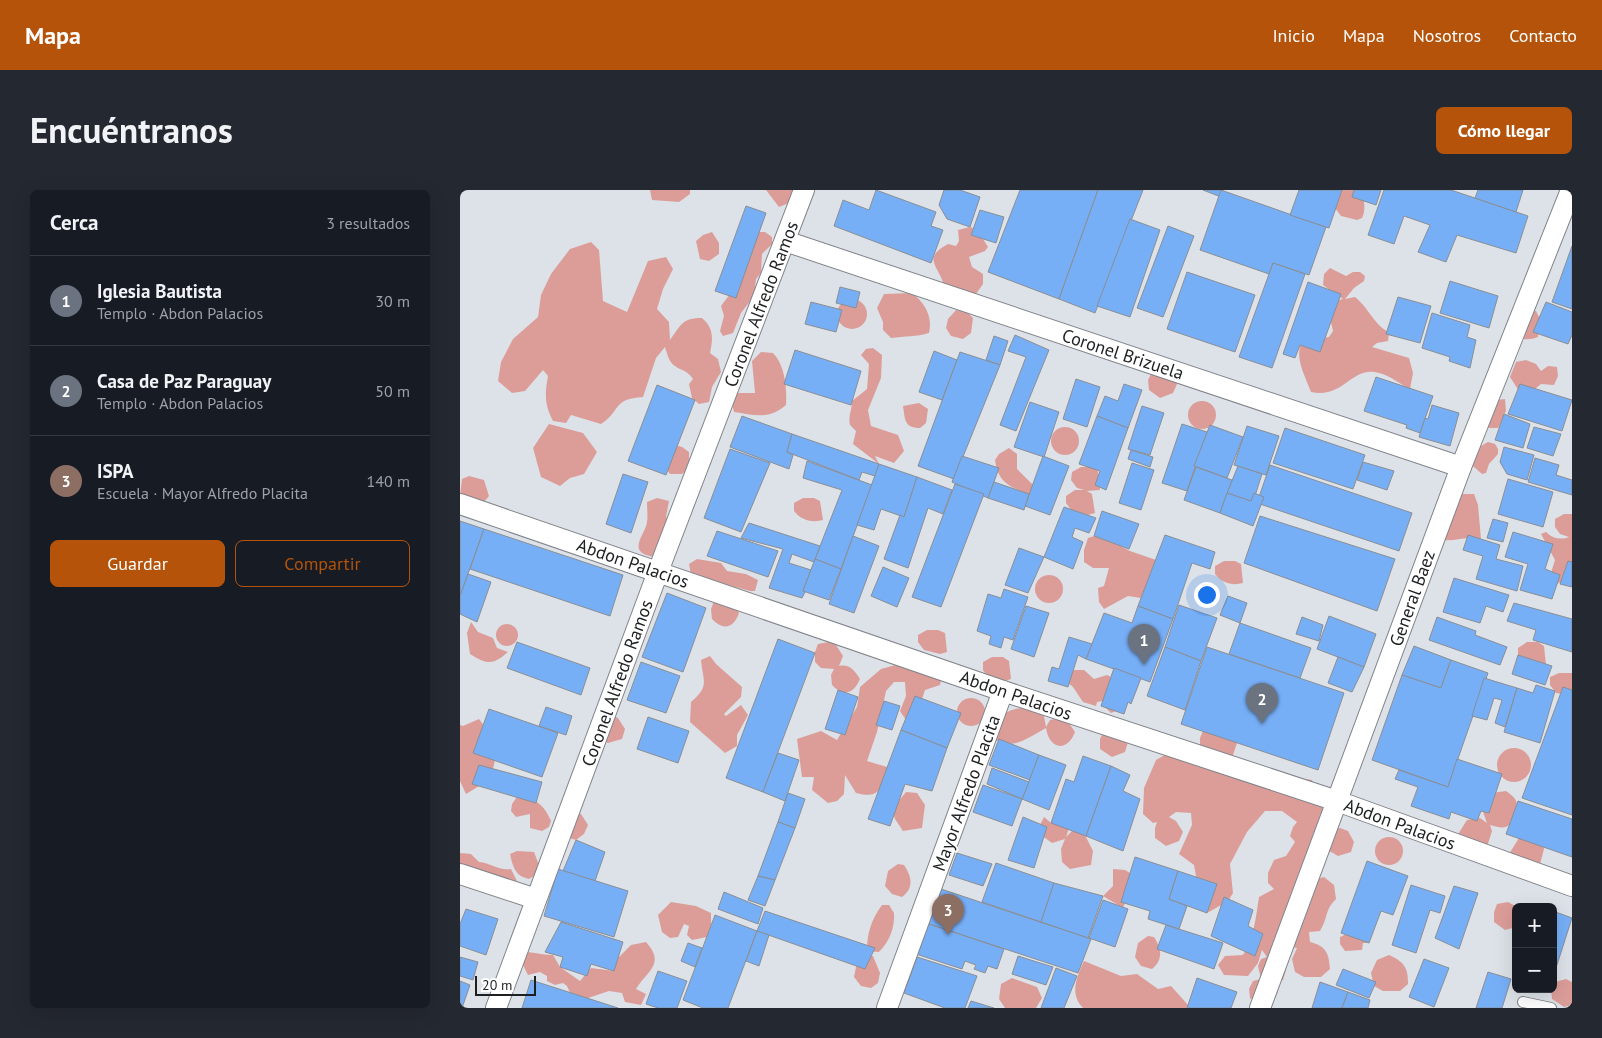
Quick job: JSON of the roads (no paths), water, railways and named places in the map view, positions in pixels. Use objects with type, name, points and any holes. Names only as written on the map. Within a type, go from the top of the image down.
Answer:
[{"type":"street","name":"Coronel Alfredo Ramos","points":[[496,1008],[658,571],[804,190]]},
{"type":"street","name":"General Baez","points":[[1260,1008],[1461,467],[1571,190]]},
{"type":"street","name":"Coronel Brizuela","points":[[785,241],[1461,467]]},
{"type":"street","name":"Abdon Palacios","points":[[460,504],[1004,691],[1337,801],[1572,886]]},
{"type":"street","name":"Mayor Alfredo Placita","points":[[887,1008],[1004,691]]},
{"type":"street","points":[[460,874],[536,899]]},
{"type":"lane","points":[[1522,1002],[1551,1008]]},
{"type":"place","name":"Iglesia Bautista","points":[[1144,665]]},
{"type":"place","name":"Casa de Paz Paraguay","points":[[1262,724]]},
{"type":"place","name":"ISPA","points":[[948,935]]}]
